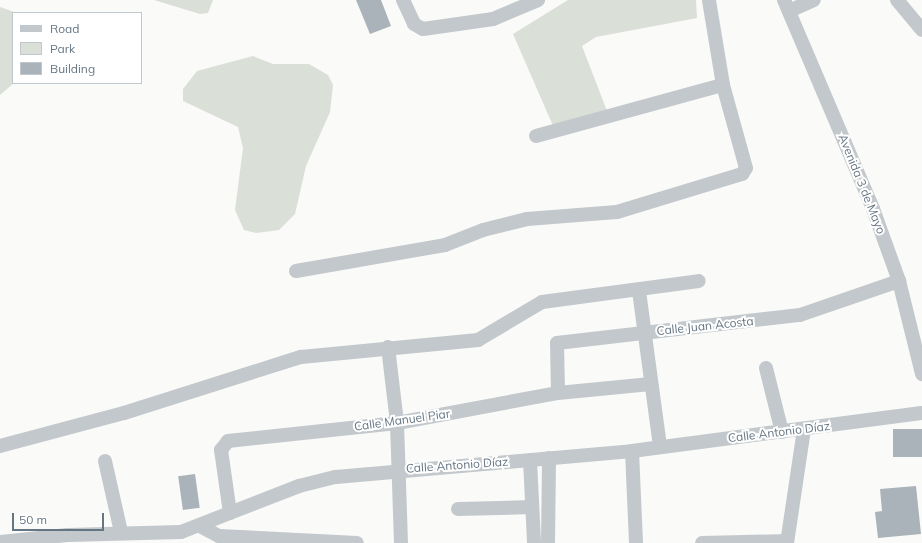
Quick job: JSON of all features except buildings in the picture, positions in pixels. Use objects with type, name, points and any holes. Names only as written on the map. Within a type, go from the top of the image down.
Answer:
[{"type":"street","points":[[404,0],[414,24],[422,29],[493,18],[538,0]]},
{"type":"street","points":[[296,271],[445,245],[483,230],[527,219],[617,212],[742,174],[746,168],[723,84],[709,0]]},
{"type":"street","points":[[787,6],[814,0]]},
{"type":"street","points":[[897,0],[922,30]]},
{"type":"street","name":"Avenida 3 de Mayo","points":[[787,6],[873,209],[899,281],[922,374]]},
{"type":"street","points":[[536,136],[723,84]]},
{"type":"street","points":[[0,446],[124,413],[301,357],[388,347],[478,340],[542,302],[639,291],[699,281]]},
{"type":"street","name":"Calle Juan Acosta","points":[[558,393],[556,343],[800,315],[899,281]]},
{"type":"street","points":[[639,291],[643,333],[660,448]]},
{"type":"street","points":[[388,347],[397,423],[402,543]]},
{"type":"street","points":[[766,368],[782,432]]},
{"type":"street","name":"Calle Manuel Piar","points":[[230,513],[221,450],[228,441],[397,423],[558,393],[651,384]]},
{"type":"street","name":"Calle Antonio Díaz","points":[[0,542],[121,532],[181,537],[200,526],[230,513],[299,486],[398,468],[530,460],[632,451],[922,413]]},
{"type":"street","points":[[702,543],[787,542],[804,429]]},
{"type":"street","points":[[632,451],[636,543]]},
{"type":"street","points":[[548,543],[549,458]]},
{"type":"street","points":[[530,460],[534,543]]},
{"type":"street","points":[[105,461],[121,532]]},
{"type":"street","points":[[458,509],[532,507]]},
{"type":"street","points":[[200,526],[219,536],[357,543]]},
{"type":"green space","points":[[154,0],[213,0],[208,13],[200,14]]},
{"type":"green space","points":[[568,0],[696,0],[697,18],[596,37],[582,46],[607,111],[554,128],[513,34]]},
{"type":"green space","points":[[0,7],[14,12],[12,12],[13,84],[0,95]]},
{"type":"green space","points":[[253,56],[273,64],[309,64],[328,75],[333,85],[330,112],[306,166],[295,214],[279,230],[256,233],[244,230],[235,210],[243,148],[238,127],[183,101],[183,89],[197,71]]}]
